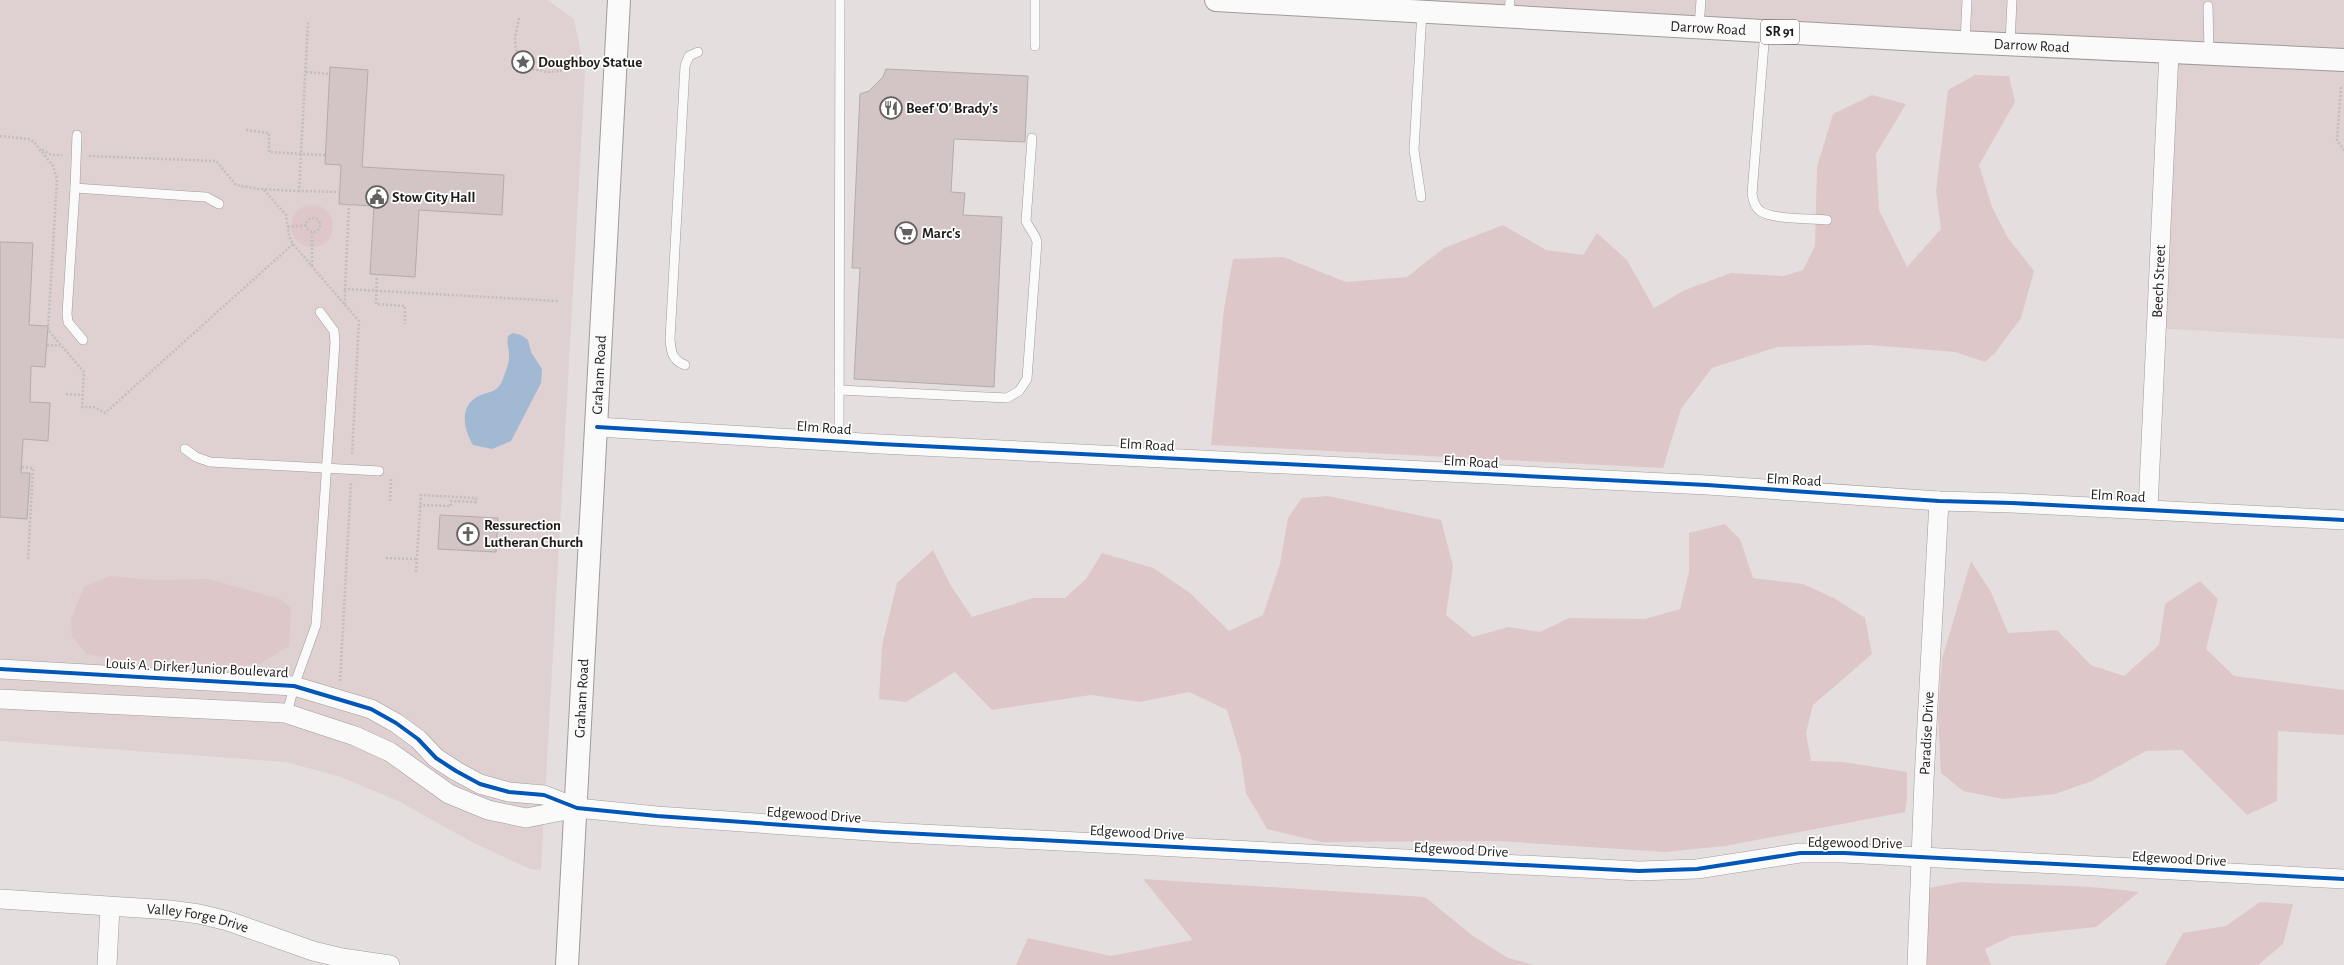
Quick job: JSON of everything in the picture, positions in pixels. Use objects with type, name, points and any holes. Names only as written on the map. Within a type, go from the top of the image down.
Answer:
[{"type":"main road","name":"Graham Road","points":[[567,965],[619,0]]},
{"type":"main road","name":"Darrow Road","points":[[1216,0],[1319,3],[1422,11],[1509,8],[1699,27],[1965,42],[2344,60]]},
{"type":"street","name":"Beech Street","points":[[2148,510],[2169,52]]},
{"type":"street","name":"Elm Road","points":[[596,426],[839,441],[1707,485],[1939,501],[2344,520]]},
{"type":"street","name":"Paradise Drive","points":[[1917,965],[1939,501]]},
{"type":"street","name":"Louis A. Dirker Junior Boulevard","points":[[0,669],[294,686],[371,709],[396,723],[418,739],[436,758],[456,772],[480,784],[509,792],[544,795],[576,808]]},
{"type":"street","points":[[0,699],[247,710],[287,714],[355,736],[390,752],[449,794],[488,810],[526,818],[576,808]]},
{"type":"street","name":"Edgewood Drive","points":[[576,808],[657,816],[876,832],[1639,871],[1697,869],[1800,854],[1921,856],[2047,865],[2344,879]]},
{"type":"street","name":"Valley Forge Drive","points":[[0,899],[110,908],[170,910],[199,914],[228,921],[335,956],[390,965]]},
{"type":"street","points":[[107,965],[110,908]]},
{"type":"lane","points":[[839,441],[840,0]]},
{"type":"lane","points":[[1035,0],[1035,46]]},
{"type":"lane","points":[[1699,27],[1700,0]]},
{"type":"lane","points":[[1965,42],[1967,0]]},
{"type":"lane","points":[[2010,44],[2012,0]]},
{"type":"lane","points":[[2208,6],[2209,54]]},
{"type":"lane","points":[[1421,196],[1414,150],[1422,11]]},
{"type":"lane","points":[[1765,31],[1752,194],[1754,203],[1758,210],[1771,215],[1828,220]]},
{"type":"lane","points":[[685,365],[677,362],[672,356],[670,339],[685,66],[689,56],[698,52]]},
{"type":"lane","points":[[78,135],[67,314],[68,322],[83,340]]},
{"type":"lane","points":[[839,390],[1007,398],[1019,391],[1024,386],[1027,379],[1037,242],[1035,234],[1029,228],[1026,221],[1032,138]]},
{"type":"lane","points":[[75,188],[189,196],[206,198],[219,204]]},
{"type":"lane","points":[[287,714],[294,686],[316,625],[335,342],[334,331],[320,312]]},
{"type":"lane","points":[[185,449],[196,457],[210,462],[379,471]]},
{"type":"path","points":[[519,18],[515,38],[516,50],[530,57],[533,69],[547,72],[562,71]]},
{"type":"path","points":[[300,191],[308,22]]},
{"type":"path","points":[[306,72],[330,74]]},
{"type":"path","points":[[2341,87],[2337,141],[2344,150]]},
{"type":"path","points":[[246,130],[269,133],[269,152],[325,155]]},
{"type":"path","points":[[0,136],[29,139],[41,149],[52,155],[216,161],[236,185],[264,189],[340,192]]},
{"type":"path","points":[[41,149],[53,166],[57,179],[48,324],[49,332],[84,372],[82,407],[94,407],[105,413],[293,244]]},
{"type":"path","points":[[264,189],[286,215],[289,236],[293,244],[359,321],[340,687],[336,698]]},
{"type":"path","points":[[345,305],[349,204]]},
{"type":"path","points":[[288,227],[306,225],[311,219],[318,220],[318,229],[312,232]]},
{"type":"path","points":[[306,225],[307,230],[312,232]]},
{"type":"path","points":[[312,232],[312,267]]},
{"type":"path","points":[[377,274],[376,304],[405,306],[405,324]]},
{"type":"path","points":[[345,289],[558,301]]},
{"type":"path","points":[[46,345],[61,346]]},
{"type":"path","points":[[66,394],[82,395]]},
{"type":"path","points":[[22,467],[33,468],[28,559]]},
{"type":"path","points":[[390,502],[392,480]]},
{"type":"path","points":[[416,572],[420,505],[421,495],[476,498],[476,502],[451,501],[451,506],[420,505]]},
{"type":"path","points":[[386,558],[417,560]]},
{"type":"shaded area","points":[[0,0],[547,0],[574,19],[585,73],[541,870],[530,869],[472,842],[398,801],[341,777],[286,762],[0,741]]},
{"type":"shaded area","points":[[1317,0],[2344,0],[2344,339],[2156,328],[2169,52]]},
{"type":"shaded area","points":[[1975,75],[2009,76],[2015,102],[1979,165],[1992,207],[2008,238],[2034,271],[2021,318],[1995,353],[1985,362],[1955,352],[1870,345],[1777,347],[1712,368],[1681,409],[1663,468],[1211,445],[1224,309],[1233,259],[1283,257],[1346,282],[1407,277],[1444,248],[1503,225],[1546,250],[1583,255],[1597,233],[1627,260],[1654,308],[1685,290],[1731,273],[1784,276],[1803,270],[1815,246],[1817,167],[1833,114],[1872,95],[1906,104],[1876,154],[1879,210],[1907,267],[1941,229],[1936,191],[1948,90]]},
{"type":"shaded area","points":[[308,205],[316,205],[324,208],[330,214],[333,226],[330,238],[324,244],[316,247],[308,247],[300,244],[294,238],[291,230],[291,222],[294,214],[300,208]]},
{"type":"shaded area","points":[[1328,496],[1441,520],[1453,566],[1446,615],[1473,637],[1508,627],[1540,632],[1569,618],[1645,619],[1680,609],[1689,572],[1689,533],[1725,524],[1740,539],[1753,578],[1803,584],[1834,598],[1865,618],[1872,654],[1813,705],[1806,733],[1811,761],[1843,762],[1907,772],[1907,798],[1905,812],[1725,846],[1665,852],[1499,841],[1321,842],[1267,829],[1246,793],[1241,757],[1227,710],[1189,692],[1140,702],[1091,695],[992,710],[955,672],[906,702],[879,699],[882,646],[897,583],[933,550],[951,586],[972,617],[1033,598],[1065,598],[1086,579],[1102,553],[1153,568],[1190,593],[1229,631],[1263,615],[1280,564],[1288,518],[1302,498]]},
{"type":"shaded area","points":[[1971,561],[1991,592],[2008,633],[2057,630],[2091,665],[2124,676],[2159,645],[2165,604],[2200,581],[2218,599],[2206,649],[2234,676],[2344,690],[2344,735],[2278,731],[2277,801],[2247,815],[2182,750],[2146,751],[2092,781],[2055,794],[2003,799],[1963,791],[1941,773],[1938,717],[1942,659]]},
{"type":"shaded area","points":[[111,576],[153,580],[208,579],[280,599],[291,608],[289,646],[260,664],[222,667],[183,660],[120,660],[87,654],[72,637],[71,619],[84,587]]},
{"type":"shaded area","points":[[1143,879],[1425,897],[1473,936],[1508,958],[1534,965],[1016,965],[1028,938],[1111,956],[1193,940]]},
{"type":"shaded area","points":[[1961,882],[2072,886],[2139,892],[2096,927],[2012,936],[1985,949],[1991,965],[1926,965],[1929,888]]},
{"type":"shaded area","points":[[2260,902],[2293,904],[2283,944],[2258,965],[2165,965],[2183,933],[2226,926]]},
{"type":"water","points":[[513,333],[521,335],[528,340],[531,352],[542,369],[541,383],[511,441],[492,449],[473,445],[466,428],[466,409],[478,396],[494,390],[500,384],[509,360],[507,342],[508,336]]},
{"type":"building","points":[[330,67],[368,70],[362,167],[504,175],[502,215],[419,210],[415,277],[370,274],[374,206],[339,204],[341,165],[325,164]]},
{"type":"building","points":[[886,69],[1028,76],[1025,142],[954,139],[951,192],[965,193],[963,215],[1002,217],[994,387],[854,379],[860,268],[852,268],[860,94],[869,91],[883,77]]},
{"type":"building","points":[[0,242],[33,243],[29,325],[48,326],[45,367],[31,366],[30,402],[50,403],[48,441],[23,439],[21,473],[30,473],[27,519],[0,517]]},
{"type":"building","name":"Ressurection Lutheran Church","points":[[440,515],[498,518],[496,552],[438,549]]},
{"type":"cycle path","points":[[597,427],[880,444],[1707,485],[1939,501],[2012,503],[2344,520]]},
{"type":"cycle path","points":[[0,669],[294,686],[371,709],[396,723],[418,739],[436,758],[480,784],[509,792],[544,795],[577,808],[657,816],[884,832],[1639,871],[1697,869],[1800,853],[1844,853],[2344,879]]},
{"type":"place","name":"Doughboy Statue","points":[[523,62]]},
{"type":"place","name":"Beef 'O' Brady's","points":[[891,108]]},
{"type":"place","name":"Stow City Hall","points":[[377,197]]},
{"type":"place","name":"Marc's","points":[[906,233]]},
{"type":"place","name":"Ressurection Lutheran Church","points":[[468,534]]}]
